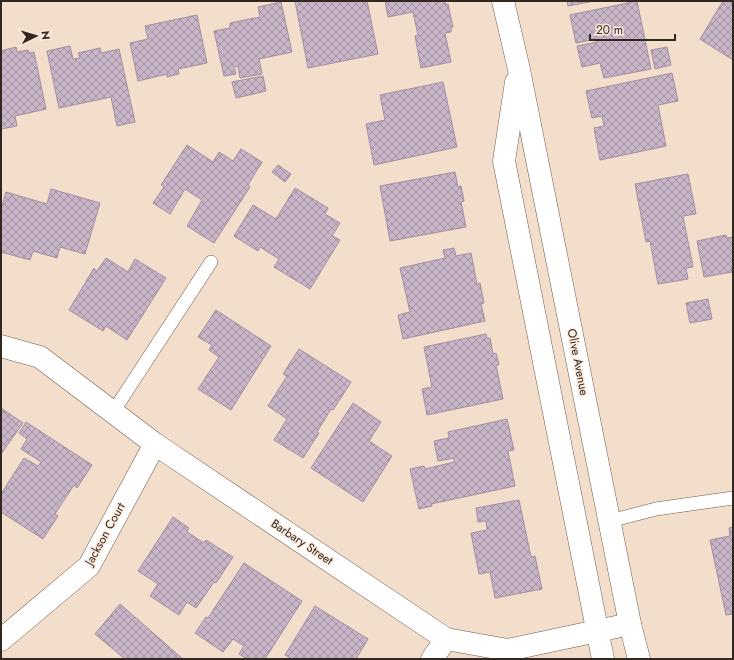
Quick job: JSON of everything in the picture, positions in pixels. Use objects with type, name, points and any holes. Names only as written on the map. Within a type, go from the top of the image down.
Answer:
[{"type":"street","name":"Olive Avenue","points":[[503,1],[518,65],[630,624],[639,659]]},
{"type":"street","name":"Olive Avenue","points":[[518,65],[504,161],[603,659]]},
{"type":"street","name":"Barbary Street","points":[[1,346],[40,357],[155,444],[446,639],[508,650],[630,624]]},
{"type":"street","name":"Jackson Court","points":[[1,640],[89,566],[155,444]]},
{"type":"street","points":[[432,659],[446,639]]},
{"type":"lane","points":[[113,412],[211,262]]},
{"type":"lane","points":[[610,521],[656,509],[733,498]]},
{"type":"building","points":[[295,1],[367,1],[378,54],[308,68]]},
{"type":"building","points":[[385,1],[445,1],[446,5],[448,4],[453,27],[451,27],[451,32],[445,33],[451,62],[421,68],[415,36],[418,35],[413,12],[388,17]]},
{"type":"building","points":[[567,1],[594,1],[568,6]]},
{"type":"building","points":[[637,1],[651,69],[604,78],[600,63],[582,67],[577,46],[597,42],[596,39],[576,43],[570,15]]},
{"type":"building","points":[[723,1],[733,1],[733,60],[700,39]]},
{"type":"building","points":[[281,2],[292,52],[259,59],[262,74],[240,78],[238,66],[234,67],[236,74],[224,76],[214,31],[230,28],[230,23],[260,17],[258,7]]},
{"type":"building","points":[[197,15],[207,63],[178,69],[179,74],[167,77],[167,74],[138,81],[130,43],[148,39],[145,26]]},
{"type":"building","points":[[70,46],[73,59],[80,58],[78,53],[100,48],[101,53],[119,49],[135,122],[117,126],[111,97],[59,108],[47,51]]},
{"type":"building","points":[[16,47],[17,52],[28,50],[29,53],[34,52],[46,109],[15,116],[17,126],[1,129],[1,51]]},
{"type":"building","points":[[667,47],[671,65],[655,69],[651,50]]},
{"type":"building","points":[[672,73],[678,101],[658,105],[666,146],[600,160],[594,128],[604,126],[602,116],[592,118],[586,91]]},
{"type":"building","points":[[263,76],[266,91],[236,98],[232,82]]},
{"type":"building","points":[[443,82],[457,147],[374,165],[366,124],[385,120],[380,95]]},
{"type":"building","points":[[187,145],[213,162],[219,152],[233,161],[241,149],[262,162],[248,185],[250,187],[214,243],[187,226],[202,200],[185,189],[170,214],[153,203],[164,187],[161,185]]},
{"type":"building","points":[[278,165],[291,174],[285,182],[272,172]]},
{"type":"building","points":[[455,172],[458,187],[461,186],[464,201],[461,202],[466,227],[390,241],[380,186]]},
{"type":"building","points":[[688,174],[696,214],[683,216],[693,267],[686,268],[688,279],[658,284],[650,241],[646,242],[635,184]]},
{"type":"building","points":[[295,188],[328,208],[325,214],[340,223],[332,236],[340,240],[310,289],[274,267],[279,259],[260,247],[258,251],[234,236],[253,205],[276,219]]},
{"type":"building","points":[[51,189],[100,203],[85,254],[60,247],[57,258],[33,251],[30,260],[1,252],[1,210],[6,192],[47,204]]},
{"type":"building","points":[[726,235],[727,238],[733,237],[732,272],[704,277],[697,241]]},
{"type":"building","points":[[454,248],[456,256],[471,253],[477,284],[480,283],[484,303],[481,304],[485,321],[403,339],[398,315],[410,312],[400,268],[445,258],[443,250]]},
{"type":"building","points":[[106,258],[128,272],[135,259],[166,278],[127,340],[106,326],[103,331],[69,310],[94,268],[97,271]]},
{"type":"building","points":[[708,299],[712,319],[690,323],[686,303]]},
{"type":"building","points":[[216,310],[271,346],[231,410],[198,389],[219,357],[209,350],[212,345],[198,337]]},
{"type":"building","points":[[486,334],[487,338],[490,338],[493,354],[496,353],[499,365],[496,365],[503,399],[427,415],[422,389],[432,387],[424,347]]},
{"type":"building","points":[[299,349],[351,382],[333,410],[331,409],[317,432],[319,433],[303,458],[274,440],[287,419],[268,406],[287,376],[283,374]]},
{"type":"building","points":[[353,403],[381,422],[369,441],[392,456],[363,502],[311,468]]},
{"type":"building","points":[[1,408],[23,423],[1,454]]},
{"type":"building","points":[[507,419],[514,450],[508,451],[515,486],[431,504],[432,506],[419,509],[410,469],[424,466],[425,469],[454,462],[454,458],[438,461],[434,441],[449,438],[448,432]]},
{"type":"building","points":[[26,422],[92,465],[77,488],[74,485],[55,514],[58,516],[43,539],[1,512],[1,494],[24,458],[38,466],[41,462],[21,449],[27,439],[19,433]]},
{"type":"building","points":[[519,500],[531,557],[535,556],[542,589],[495,598],[490,572],[479,574],[471,533],[487,530],[486,521],[478,522],[476,508]]},
{"type":"building","points":[[173,517],[189,528],[187,532],[204,543],[206,540],[233,557],[216,583],[214,582],[196,608],[187,602],[179,615],[150,596],[158,584],[138,571]]},
{"type":"building","points":[[733,527],[733,614],[726,615],[710,540],[730,536],[729,528]]},
{"type":"building","points":[[244,563],[302,601],[265,659],[247,659],[239,654],[244,646],[233,639],[223,652],[195,633],[206,617],[208,618]]},
{"type":"building","points":[[120,604],[183,659],[125,659],[95,634]]},
{"type":"building","points":[[315,606],[368,639],[356,659],[292,659],[285,655]]}]
